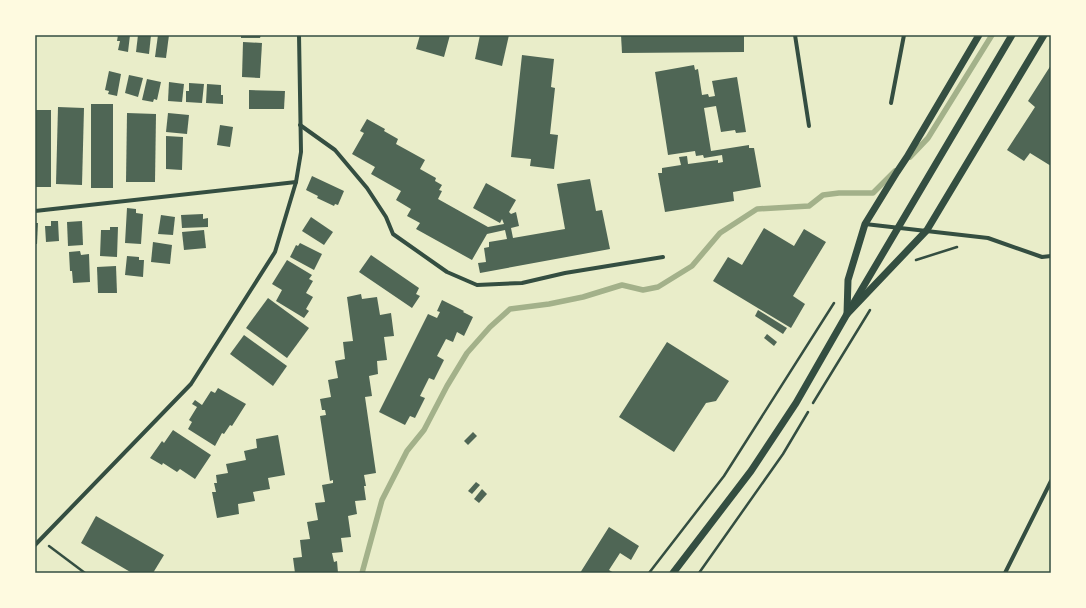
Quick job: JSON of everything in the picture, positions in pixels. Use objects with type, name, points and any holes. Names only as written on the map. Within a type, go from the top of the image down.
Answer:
[{"type":"street","points":[[35,545],[191,384],[275,252],[296,182],[301,152],[299,35]]},
{"type":"street","points":[[795,35],[808,126]]},
{"type":"street","points":[[891,103],[904,35]]},
{"type":"street","points":[[847,314],[848,280],[865,224],[907,157],[979,35]]},
{"type":"street","points":[[674,573],[755,465],[796,403],[1012,35]]},
{"type":"street","points":[[847,314],[927,230],[1044,35]]},
{"type":"street","points":[[300,125],[335,150],[367,188],[386,217],[393,234],[447,272],[476,285],[522,283],[566,273],[663,257]]},
{"type":"street","points":[[35,211],[296,182]]},
{"type":"street","points":[[865,224],[988,238],[1042,257],[1051,256]]},
{"type":"street","points":[[1005,573],[1051,481]]},
{"type":"path","points":[[911,258],[917,260],[963,245]]},
{"type":"path","points":[[649,573],[724,476],[799,359]]},
{"type":"path","points":[[699,573],[783,454],[839,359]]},
{"type":"path","points":[[41,540],[85,573]]},
{"type":"building","points":[[118,35],[130,35],[128,52],[118,50],[120,41],[117,41]]},
{"type":"building","points":[[138,35],[151,35],[149,54],[136,52]]},
{"type":"building","points":[[158,35],[169,35],[166,58],[155,57]]},
{"type":"building","points":[[241,35],[261,35],[260,38],[241,38]]},
{"type":"building","points":[[420,35],[450,35],[444,57],[416,49]]},
{"type":"building","points":[[480,35],[509,35],[502,66],[475,59]]},
{"type":"building","points":[[621,35],[744,35],[744,52],[622,53]]},
{"type":"building","points":[[243,42],[262,43],[260,78],[242,77]]},
{"type":"building","points":[[522,55],[554,59],[551,87],[555,88],[550,134],[558,135],[554,169],[530,166],[531,159],[511,157]]},
{"type":"building","points":[[694,65],[695,70],[698,69],[702,95],[708,94],[709,97],[715,96],[712,81],[737,77],[746,132],[736,133],[735,130],[721,132],[716,106],[704,108],[711,151],[749,145],[749,148],[754,148],[761,187],[733,192],[734,201],[665,212],[658,173],[662,173],[662,168],[681,165],[679,157],[687,156],[688,164],[718,160],[718,163],[723,162],[722,155],[704,158],[703,155],[696,156],[695,151],[668,155],[655,72]]},
{"type":"building","points":[[1051,65],[1051,166],[1030,153],[1024,161],[1007,150],[1035,107],[1028,101]]},
{"type":"building","points":[[109,71],[121,74],[117,96],[108,94],[109,91],[105,90]]},
{"type":"building","points":[[129,75],[143,78],[138,97],[125,93]]},
{"type":"building","points":[[147,79],[161,82],[157,100],[154,99],[153,102],[142,100]]},
{"type":"building","points":[[169,82],[184,84],[182,102],[168,101]]},
{"type":"building","points":[[189,83],[204,84],[202,103],[186,102],[186,91],[189,91]]},
{"type":"building","points":[[207,84],[221,85],[223,104],[206,103]]},
{"type":"building","points":[[249,90],[285,91],[284,109],[249,109]]},
{"type":"building","points":[[91,104],[113,104],[113,188],[91,188]]},
{"type":"building","points":[[58,107],[84,108],[82,185],[56,184]]},
{"type":"building","points":[[35,110],[51,110],[51,187],[35,187]]},
{"type":"building","points":[[127,113],[156,114],[155,182],[126,182]]},
{"type":"building","points":[[168,113],[189,115],[187,134],[166,132]]},
{"type":"building","points":[[367,119],[385,129],[384,131],[398,139],[396,144],[425,160],[420,169],[436,178],[435,181],[442,185],[439,190],[442,191],[438,199],[488,227],[504,224],[502,219],[500,223],[473,208],[486,183],[516,200],[509,212],[511,214],[516,212],[519,226],[511,228],[513,238],[565,229],[557,184],[590,179],[596,211],[602,210],[610,249],[480,273],[478,263],[486,262],[484,248],[489,247],[489,242],[507,239],[505,230],[487,234],[472,260],[416,229],[420,223],[407,216],[411,209],[396,200],[401,191],[371,174],[375,167],[352,154],[364,133],[360,131]]},
{"type":"building","points":[[220,125],[233,127],[230,147],[217,145]]},
{"type":"building","points":[[166,136],[183,137],[182,170],[166,169]]},
{"type":"building","points":[[312,176],[344,191],[338,205],[335,204],[334,206],[317,198],[318,196],[306,190]]},
{"type":"building","points":[[127,208],[136,209],[136,213],[143,214],[141,244],[125,243]]},
{"type":"building","points":[[203,214],[203,219],[208,218],[208,227],[182,228],[181,215]]},
{"type":"building","points":[[161,215],[175,217],[173,235],[158,234]]},
{"type":"building","points":[[311,217],[333,232],[324,245],[302,231]]},
{"type":"building","points":[[51,221],[58,221],[59,241],[46,242],[45,226],[51,226]]},
{"type":"building","points":[[82,221],[83,245],[68,246],[67,222]]},
{"type":"building","points":[[35,223],[38,223],[37,244],[35,244]]},
{"type":"building","points":[[110,227],[118,227],[117,257],[100,256],[101,230],[110,230]]},
{"type":"building","points":[[764,228],[794,246],[804,229],[826,242],[793,296],[805,304],[791,328],[713,281],[728,257],[742,265]]},
{"type":"building","points":[[204,230],[206,248],[184,250],[182,232]]},
{"type":"building","points":[[153,242],[172,245],[170,264],[151,262]]},
{"type":"building","points":[[300,243],[322,254],[314,270],[290,257],[296,245],[298,246]]},
{"type":"building","points":[[80,251],[81,255],[89,254],[90,282],[73,283],[72,271],[70,271],[69,252]]},
{"type":"building","points":[[371,255],[419,288],[416,294],[420,296],[412,308],[359,272]]},
{"type":"building","points":[[127,256],[139,257],[139,260],[144,260],[143,277],[125,275]]},
{"type":"building","points":[[287,260],[312,275],[309,279],[313,281],[306,293],[313,297],[306,309],[309,311],[304,318],[276,301],[282,290],[272,284]]},
{"type":"building","points":[[116,266],[117,293],[98,293],[97,267]]},
{"type":"building","points":[[361,294],[362,299],[377,297],[380,315],[391,313],[394,336],[384,337],[387,360],[377,361],[378,374],[369,376],[372,396],[365,397],[376,473],[364,475],[366,500],[355,501],[357,514],[348,516],[351,537],[341,538],[343,552],[332,553],[334,562],[337,561],[338,573],[295,573],[293,558],[302,557],[300,540],[310,539],[307,522],[318,520],[315,503],[325,502],[322,485],[333,483],[333,480],[330,481],[320,416],[326,415],[325,410],[322,410],[320,399],[331,397],[328,380],[338,378],[335,361],[345,359],[343,342],[353,341],[347,297]]},
{"type":"building","points":[[268,298],[309,328],[287,358],[246,328]]},
{"type":"building","points":[[442,300],[473,317],[464,336],[457,332],[453,342],[446,339],[437,356],[444,360],[434,380],[429,378],[420,396],[425,398],[415,418],[410,416],[405,425],[379,412],[428,314],[437,318],[440,312],[437,311]]},
{"type":"building","points":[[758,310],[787,328],[783,334],[755,316]]},
{"type":"building","points":[[767,334],[777,342],[774,346],[764,338]]},
{"type":"building","points":[[244,335],[287,366],[273,386],[230,354]]},
{"type":"building","points":[[667,342],[729,381],[716,401],[706,403],[674,452],[619,417]]},
{"type":"building","points":[[218,388],[246,404],[232,426],[230,425],[224,434],[222,433],[215,446],[188,429],[192,422],[189,420],[197,407],[192,404],[195,400],[202,405],[211,391],[215,393]]},
{"type":"building","points":[[173,430],[211,455],[195,479],[180,469],[177,472],[163,463],[162,465],[150,458],[162,441],[164,443]]},
{"type":"building","points":[[473,432],[477,436],[468,445],[464,441]]},
{"type":"building","points":[[278,435],[285,475],[268,478],[270,489],[253,492],[255,501],[238,504],[239,514],[217,518],[212,492],[216,492],[214,483],[217,483],[216,475],[228,473],[226,464],[246,460],[244,451],[257,448],[256,439]]},
{"type":"building","points":[[476,482],[480,485],[472,494],[468,491]]},
{"type":"building","points":[[482,489],[487,494],[479,503],[474,499]]},
{"type":"building","points":[[96,516],[164,555],[153,573],[132,573],[81,543]]},
{"type":"building","points":[[609,527],[639,546],[631,560],[620,553],[609,570],[614,573],[580,573]]},
{"type":"waterway","points":[[910,157],[928,138],[992,35]]},
{"type":"waterway","points":[[362,573],[382,500],[407,451],[424,430],[447,386],[467,353],[490,327],[510,309],[549,304],[583,297],[622,285],[643,290],[658,287],[692,266],[720,233],[757,209],[809,206],[823,195],[839,193],[873,193],[895,171]]}]
